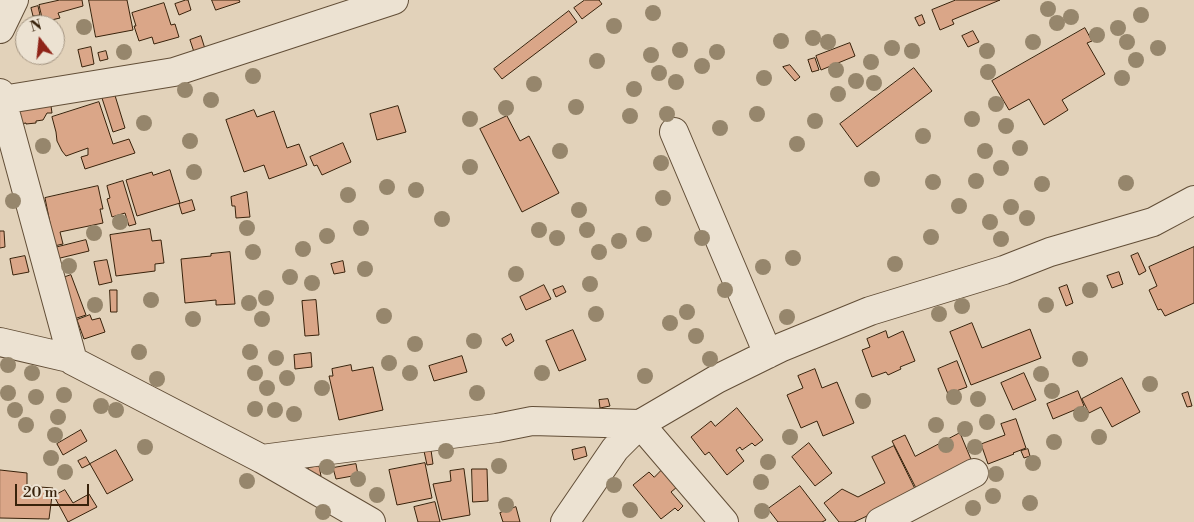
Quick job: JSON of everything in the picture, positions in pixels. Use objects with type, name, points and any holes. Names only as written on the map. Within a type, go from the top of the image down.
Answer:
[{"type":"street","points":[[0,29],[14,0]]},
{"type":"street","points":[[71,359],[1,96],[174,72],[394,0]]},
{"type":"street","points":[[674,132],[768,354]]},
{"type":"street","points":[[565,522],[615,449],[640,424],[717,380],[782,347],[870,311],[1004,270],[1050,252],[1153,222],[1194,200]]},
{"type":"street","points":[[0,342],[71,359],[262,458],[371,522]]},
{"type":"street","points":[[262,458],[496,428],[532,421],[640,424],[724,522]]},
{"type":"street","points":[[880,522],[974,473]]},
{"type":"building","points":[[60,0],[82,0],[83,6],[58,13],[59,15],[41,15],[39,5]]},
{"type":"building","points":[[89,0],[127,0],[133,30],[96,37]]},
{"type":"building","points":[[188,0],[191,10],[179,15],[175,4]]},
{"type":"building","points":[[212,0],[239,0],[240,2],[216,10]]},
{"type":"building","points":[[585,0],[599,0],[602,4],[582,19],[574,8]]},
{"type":"building","points":[[956,0],[1000,0],[952,20],[954,24],[940,30],[932,10]]},
{"type":"building","points":[[164,3],[171,25],[175,24],[179,37],[154,44],[152,37],[139,41],[132,13]]},
{"type":"building","points":[[38,6],[40,15],[33,15],[31,8]]},
{"type":"building","points":[[569,11],[577,22],[502,79],[494,69]]},
{"type":"building","points":[[922,15],[925,23],[919,26],[915,18]]},
{"type":"building","points":[[1085,28],[1092,41],[1087,43],[1105,74],[1062,100],[1068,110],[1044,125],[1029,99],[1009,110],[992,81]]},
{"type":"building","points":[[973,31],[979,42],[968,47],[962,36]]},
{"type":"building","points":[[201,36],[206,52],[195,55],[190,40]]},
{"type":"building","points":[[850,43],[855,56],[821,70],[816,56]]},
{"type":"building","points":[[91,47],[94,64],[82,67],[78,50]]},
{"type":"building","points":[[106,51],[108,59],[100,61],[98,53]]},
{"type":"building","points":[[815,58],[819,70],[812,72],[808,60]]},
{"type":"building","points":[[790,65],[800,77],[795,81],[783,67]]},
{"type":"building","points":[[914,68],[932,91],[857,147],[840,124]]},
{"type":"building","points":[[113,89],[125,128],[113,132],[100,92]]},
{"type":"building","points":[[50,99],[52,113],[47,113],[43,120],[36,121],[36,123],[20,124],[17,104]]},
{"type":"building","points":[[99,102],[113,144],[129,139],[135,153],[85,169],[81,157],[88,155],[88,148],[66,156],[57,141],[52,117]]},
{"type":"building","points":[[398,106],[406,132],[377,140],[370,114]]},
{"type":"building","points":[[254,110],[257,117],[274,111],[287,148],[299,144],[307,165],[269,179],[264,165],[244,172],[226,120]]},
{"type":"building","points":[[507,116],[520,141],[529,136],[559,193],[522,212],[480,129]]},
{"type":"building","points":[[343,143],[351,162],[322,175],[317,165],[314,166],[310,157]]},
{"type":"building","points":[[170,170],[180,203],[137,216],[126,180],[152,172],[153,175]]},
{"type":"building","points":[[123,181],[136,224],[129,226],[125,213],[112,217],[107,199],[110,198],[107,186]]},
{"type":"building","points":[[98,186],[103,209],[100,209],[103,223],[60,232],[63,244],[45,248],[52,233],[45,198]]},
{"type":"building","points":[[247,192],[250,217],[236,218],[235,206],[232,206],[231,197]]},
{"type":"building","points":[[192,200],[195,210],[182,214],[179,204]]},
{"type":"building","points":[[150,229],[152,241],[161,240],[164,263],[155,264],[155,271],[116,276],[110,235]]},
{"type":"building","points":[[0,231],[4,231],[5,247],[0,248]]},
{"type":"building","points":[[86,240],[89,251],[52,260],[50,249]]},
{"type":"building","points":[[1194,247],[1194,303],[1165,316],[1161,309],[1158,310],[1149,290],[1157,286],[1149,267]]},
{"type":"building","points":[[230,252],[235,304],[216,305],[216,300],[185,303],[181,259]]},
{"type":"building","points":[[1138,253],[1146,271],[1139,275],[1131,256]]},
{"type":"building","points":[[25,256],[29,272],[13,275],[10,259]]},
{"type":"building","points":[[107,260],[112,282],[99,285],[94,262]]},
{"type":"building","points":[[343,261],[345,272],[334,274],[331,264]]},
{"type":"building","points":[[1119,272],[1123,284],[1112,288],[1107,276]]},
{"type":"building","points":[[71,275],[86,315],[71,320],[57,280]]},
{"type":"building","points":[[544,285],[551,299],[526,310],[520,297]]},
{"type":"building","points":[[1067,285],[1073,303],[1066,306],[1059,288]]},
{"type":"building","points":[[563,286],[566,292],[556,297],[553,290]]},
{"type":"building","points":[[110,290],[117,290],[117,312],[111,312]]},
{"type":"building","points":[[316,300],[319,335],[305,336],[302,301]]},
{"type":"building","points":[[90,315],[92,320],[100,318],[105,332],[84,339],[77,320]]},
{"type":"building","points":[[972,323],[982,348],[1030,329],[1041,358],[971,385],[950,332]]},
{"type":"building","points":[[573,330],[586,360],[559,371],[546,341]]},
{"type":"building","points":[[886,331],[888,338],[903,331],[915,361],[900,367],[901,369],[888,375],[886,372],[872,377],[862,350],[870,347],[867,339]]},
{"type":"building","points":[[511,334],[514,341],[506,346],[502,339]]},
{"type":"building","points":[[311,353],[312,367],[295,369],[294,355]]},
{"type":"building","points":[[462,356],[467,372],[434,381],[429,366]]},
{"type":"building","points":[[957,361],[967,387],[948,394],[938,369]]},
{"type":"building","points":[[351,365],[352,371],[373,367],[383,410],[339,420],[329,376],[333,376],[332,369]]},
{"type":"building","points":[[815,369],[822,388],[837,382],[854,423],[823,436],[817,421],[801,428],[787,395],[803,388],[798,376]]},
{"type":"building","points":[[1024,373],[1036,400],[1013,410],[1001,383]]},
{"type":"building","points":[[1122,378],[1140,412],[1112,427],[1101,407],[1089,413],[1082,399]]},
{"type":"building","points":[[1078,391],[1084,406],[1053,419],[1047,404]]},
{"type":"building","points":[[1188,392],[1192,406],[1187,407],[1182,394]]},
{"type":"building","points":[[608,399],[610,406],[600,408],[599,400]]},
{"type":"building","points":[[737,408],[763,440],[755,446],[752,443],[742,450],[740,447],[736,450],[744,461],[727,475],[709,452],[705,455],[691,437],[711,421],[715,426]]},
{"type":"building","points":[[1016,419],[1026,448],[988,464],[981,444],[1005,435],[1001,424]]},
{"type":"building","points":[[81,430],[87,441],[63,455],[57,444]]},
{"type":"building","points":[[960,433],[973,464],[918,492],[892,441],[905,435],[915,456]]},
{"type":"building","points":[[809,443],[832,473],[815,486],[792,457]]},
{"type":"building","points":[[894,446],[917,493],[854,522],[839,522],[824,503],[842,489],[858,497],[885,483],[872,457]]},
{"type":"building","points":[[585,447],[587,456],[574,460],[572,450]]},
{"type":"building","points":[[1028,449],[1030,456],[1024,458],[1021,451]]},
{"type":"building","points":[[116,450],[133,480],[107,494],[90,464]]},
{"type":"building","points":[[431,450],[433,464],[427,465],[424,451]]},
{"type":"building","points":[[86,457],[90,464],[82,468],[78,461]]},
{"type":"building","points":[[425,463],[432,498],[397,505],[389,470]]},
{"type":"building","points":[[356,464],[358,475],[336,479],[333,468]]},
{"type":"building","points":[[319,466],[321,476],[310,478],[308,468]]},
{"type":"building","points":[[464,469],[470,515],[442,520],[433,484],[451,481],[450,471]]},
{"type":"building","points":[[472,469],[487,469],[488,501],[473,502]]},
{"type":"building","points":[[0,470],[27,473],[27,486],[53,488],[49,519],[0,518]]},
{"type":"building","points":[[662,470],[677,487],[671,492],[683,506],[678,511],[675,508],[661,519],[633,485],[649,472],[654,477]]},
{"type":"building","points":[[800,486],[826,520],[822,522],[778,522],[768,509]]},
{"type":"building","points":[[65,490],[73,503],[89,494],[97,507],[68,522],[54,496]]},
{"type":"building","points":[[435,502],[440,522],[418,522],[414,507]]},
{"type":"building","points":[[516,507],[520,522],[503,522],[500,513]]}]
